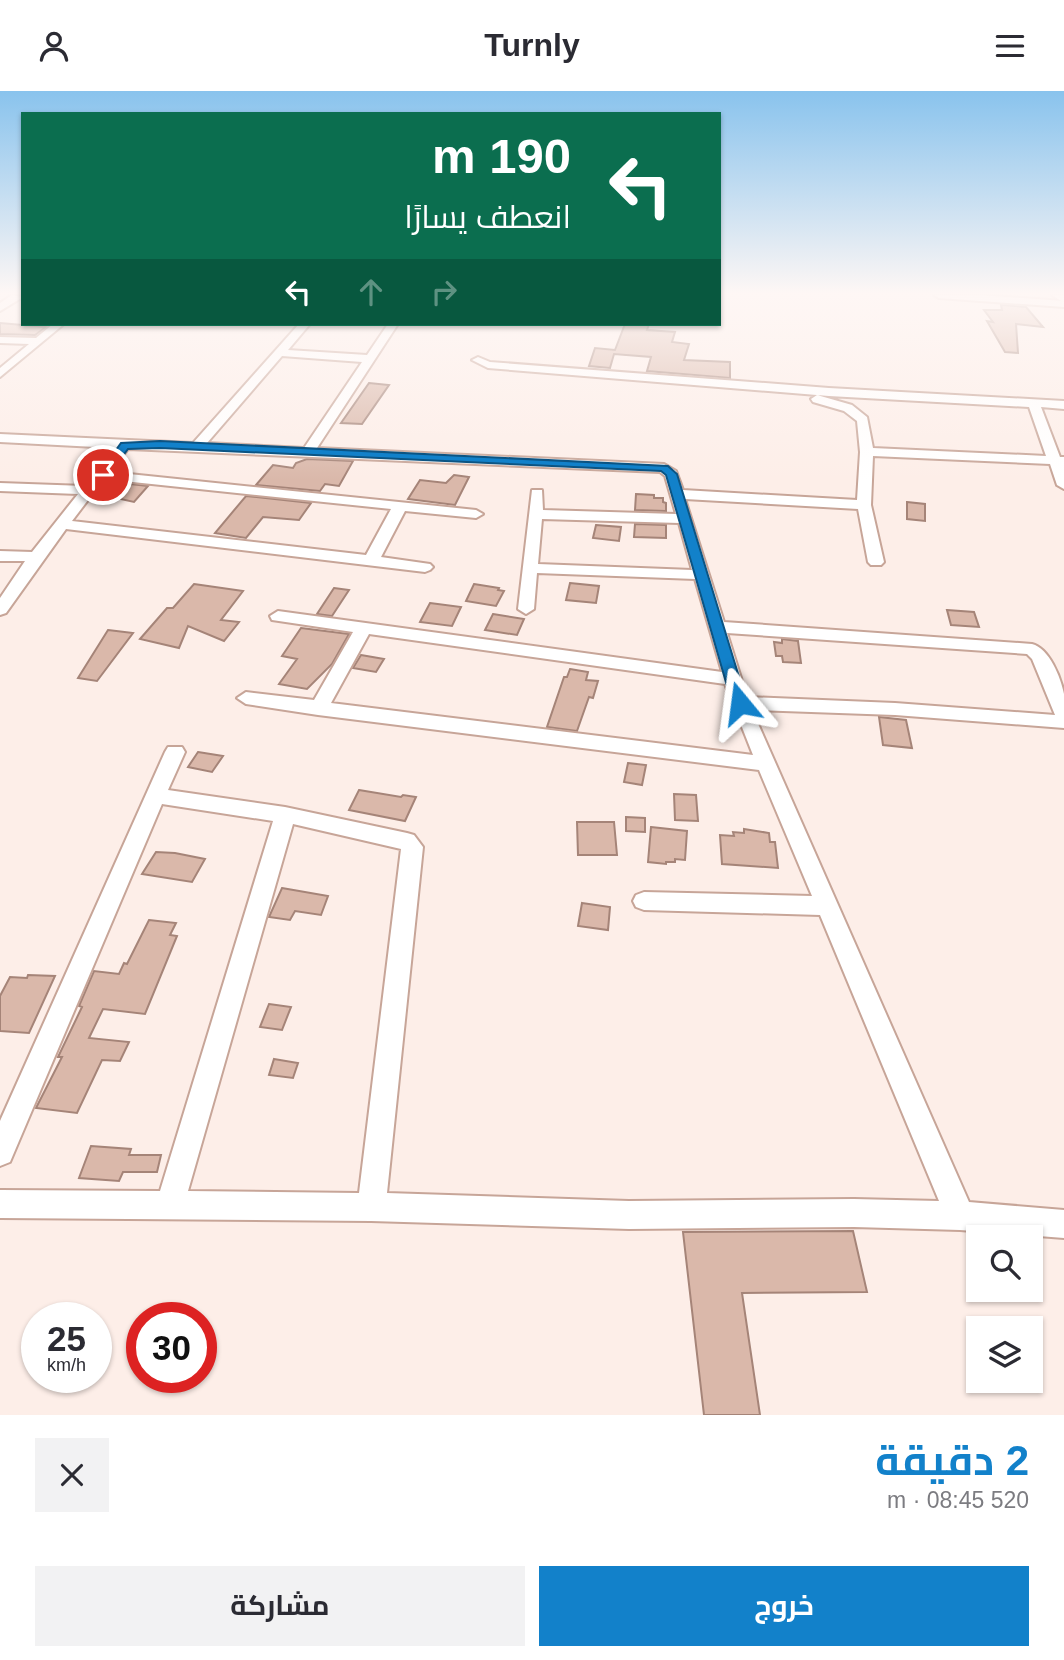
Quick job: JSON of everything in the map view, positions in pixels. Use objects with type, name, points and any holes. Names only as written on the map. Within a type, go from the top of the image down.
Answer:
[{"type":"street","points":[[0,374],[20,357]]},
{"type":"street","points":[[197,446],[278,357]]},
{"type":"street","points":[[308,452],[370,359],[337,357]]},
{"type":"street","points":[[478,360],[488,365],[786,389],[1064,405]]},
{"type":"street","points":[[786,389],[797,395],[832,403],[863,420],[867,452],[864,505],[876,562]]},
{"type":"street","points":[[1034,403],[1039,426],[1060,461],[1064,485]]},
{"type":"street","points":[[0,439],[664,468],[671,474],[740,703],[960,1216]]},
{"type":"street","points":[[0,610],[36,557],[124,445]]},
{"type":"street","points":[[867,452],[1060,461]]},
{"type":"street","points":[[103,475],[476,514]]},
{"type":"street","points":[[0,487],[89,490]]},
{"type":"street","points":[[526,609],[537,493]]},
{"type":"street","points":[[677,494],[864,505]]},
{"type":"street","points":[[372,559],[401,505]]},
{"type":"street","points":[[536,514],[684,519]]},
{"type":"street","points":[[62,524],[425,566]]},
{"type":"street","points":[[0,556],[36,557]]},
{"type":"street","points":[[531,568],[701,575]]},
{"type":"street","points":[[278,616],[733,679]]},
{"type":"street","points":[[717,627],[1032,649],[1040,656],[1064,715]]},
{"type":"street","points":[[318,709],[363,629]]},
{"type":"street","points":[[246,698],[766,764]]},
{"type":"street","points":[[740,703],[895,709],[1064,722]]},
{"type":"street","points":[[0,1152],[175,752]]},
{"type":"street","points":[[156,796],[285,815],[407,841],[412,847],[371,1207]]},
{"type":"street","points":[[170,1206],[285,815]]},
{"type":"street","points":[[644,901],[827,906]]},
{"type":"street","points":[[0,1204],[371,1207],[629,1215],[854,1213],[960,1216],[1064,1224]]},
{"type":"building","points":[[592,357],[613,357],[610,368],[589,366]]},
{"type":"building","points":[[648,357],[685,357],[684,360],[730,362],[730,378],[647,371],[651,357]]},
{"type":"building","points":[[369,383],[389,385],[362,424],[341,423]]},
{"type":"building","points":[[307,459],[353,461],[339,486],[325,484],[320,491],[256,485],[273,465],[293,468],[296,463]]},
{"type":"building","points":[[454,475],[469,477],[455,505],[408,499],[420,480],[446,483]]},
{"type":"building","points":[[130,484],[148,486],[134,502],[116,498]]},
{"type":"building","points":[[636,494],[663,498],[666,511],[635,510]]},
{"type":"building","points":[[246,496],[311,503],[299,520],[263,517],[246,538],[215,533]]},
{"type":"building","points":[[907,502],[925,504],[925,521],[907,519]]},
{"type":"building","points":[[635,524],[666,525],[666,538],[634,537]]},
{"type":"building","points":[[596,525],[621,527],[619,541],[593,538]]},
{"type":"building","points":[[570,583],[599,586],[596,603],[566,600]]},
{"type":"building","points":[[194,584],[243,591],[221,620],[239,622],[224,641],[188,626],[179,648],[140,639],[167,608],[173,608]]},
{"type":"building","points":[[474,584],[504,591],[496,606],[466,601]]},
{"type":"building","points":[[334,588],[349,590],[332,616],[317,614]]},
{"type":"building","points":[[430,603],[461,607],[452,626],[420,622]]},
{"type":"building","points":[[947,610],[974,612],[979,627],[951,625]]},
{"type":"building","points":[[493,614],[524,619],[517,635],[485,630]]},
{"type":"building","points":[[301,628],[349,634],[332,664],[307,689],[279,684],[297,659],[282,656]]},
{"type":"building","points":[[108,630],[133,633],[97,681],[78,678]]},
{"type":"building","points":[[782,639],[798,641],[801,663],[783,662],[782,656],[776,656],[774,642],[782,643]]},
{"type":"building","points":[[361,655],[384,659],[376,672],[353,668]]},
{"type":"building","points":[[570,669],[588,672],[586,680],[598,681],[593,698],[589,697],[577,731],[547,727],[564,677],[567,677]]},
{"type":"building","points":[[879,717],[906,720],[912,748],[883,745]]},
{"type":"building","points":[[198,752],[223,756],[212,772],[188,767]]},
{"type":"building","points":[[628,763],[646,765],[642,785],[624,782]]},
{"type":"building","points":[[359,790],[416,797],[405,821],[349,810]]},
{"type":"building","points":[[674,794],[696,795],[698,821],[675,820]]},
{"type":"building","points":[[626,817],[645,818],[645,832],[626,831]]},
{"type":"building","points":[[577,822],[614,822],[617,855],[578,855]]},
{"type":"building","points":[[651,827],[687,831],[685,860],[675,859],[675,862],[666,864],[648,862]]},
{"type":"building","points":[[744,829],[769,833],[770,842],[775,842],[778,868],[722,864],[720,835],[734,836],[733,832],[744,833]]},
{"type":"building","points":[[156,852],[205,859],[192,882],[142,874]]},
{"type":"building","points":[[282,888],[328,896],[321,915],[295,911],[290,920],[269,917]]},
{"type":"building","points":[[582,903],[610,907],[608,930],[578,926]]},
{"type":"building","points":[[149,920],[176,923],[170,935],[177,936],[145,1014],[103,1009],[89,1038],[129,1042],[120,1061],[102,1060],[77,1113],[36,1108],[62,1057],[58,1057],[82,1007],[79,1006],[94,971],[119,974],[124,963],[127,964]]},
{"type":"building","points":[[28,975],[55,976],[29,1033],[0,1031],[0,996],[10,977],[27,978]]},
{"type":"building","points":[[269,1004],[291,1007],[282,1030],[260,1027]]},
{"type":"building","points":[[274,1059],[298,1063],[293,1078],[269,1075]]},
{"type":"building","points":[[91,1146],[131,1149],[129,1155],[161,1155],[157,1172],[123,1172],[119,1181],[79,1178]]},
{"type":"building","points":[[853,1231],[867,1292],[742,1293],[760,1415],[704,1415],[683,1232]]},
{"type":"route","points":[[103,475],[124,445],[664,468],[671,474],[740,703]]}]
